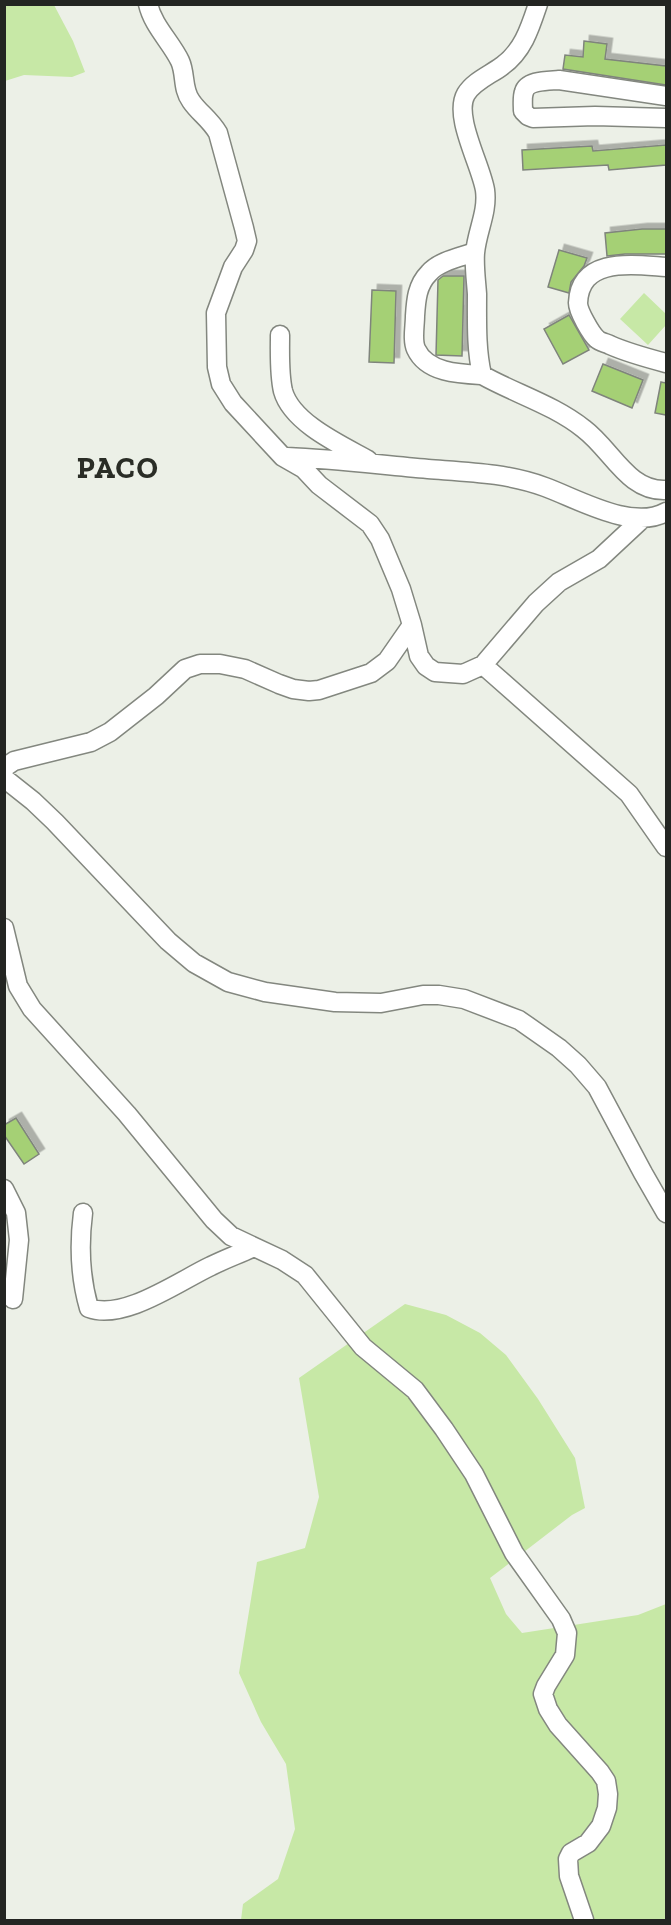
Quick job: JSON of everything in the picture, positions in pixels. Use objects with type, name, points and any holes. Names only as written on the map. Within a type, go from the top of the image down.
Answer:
[{"type":"street","points":[[148,4],[149,12],[181,62],[187,95],[192,104],[212,122],[218,133],[247,241],[216,313],[217,367],[221,384],[233,403],[283,457],[304,469],[320,485],[370,524],[380,539],[401,589],[419,656],[426,666],[435,672],[463,674],[483,665],[536,603],[559,582],[599,559],[643,518]]},
{"type":"street","points":[[482,375],[478,358],[475,252],[485,211],[485,194],[483,178],[463,117],[463,105],[466,94],[482,79],[503,66],[517,52],[528,34],[538,4]]},
{"type":"street","points":[[666,96],[559,80],[543,81],[527,86],[523,92],[523,111],[533,118],[596,116],[666,118]]},
{"type":"street","points":[[475,252],[442,264],[429,272],[420,286],[416,297],[414,331],[416,348],[424,359],[433,367],[450,373],[482,375],[538,402],[585,429],[640,485],[656,491],[666,490]]},
{"type":"street","points":[[666,267],[614,266],[597,270],[586,279],[579,291],[578,307],[597,339],[630,353],[666,363]]},
{"type":"street","points":[[280,336],[283,392],[295,413],[327,436],[375,464]]},
{"type":"street","points":[[283,457],[503,476],[543,486],[610,514],[643,518],[661,516],[666,512]]},
{"type":"street","points":[[4,768],[14,761],[91,742],[110,732],[156,696],[185,669],[200,664],[220,664],[245,669],[293,689],[319,690],[371,673],[387,661],[412,625]]},
{"type":"street","points":[[483,665],[629,794],[666,847]]},
{"type":"street","points":[[4,778],[55,822],[168,941],[194,963],[228,982],[265,992],[334,1002],[381,1003],[423,995],[439,995],[464,999],[519,1020],[578,1065],[597,1087],[666,1213]]},
{"type":"street","points":[[4,928],[18,986],[32,1009],[127,1114],[214,1220],[231,1236],[282,1260],[305,1275],[363,1347],[415,1390],[474,1474],[514,1553],[561,1619],[567,1633],[565,1655],[543,1694],[548,1709],[558,1725],[606,1781],[608,1794],[608,1808],[602,1826],[588,1843],[571,1852],[568,1859],[569,1876],[584,1920]]},
{"type":"street","points":[[4,1189],[16,1213],[19,1240],[13,1299]]},
{"type":"street","points":[[83,1213],[80,1239],[84,1291],[89,1308],[98,1311],[109,1311],[139,1303],[254,1247]]},
{"type":"green space","points":[[5,4],[54,5],[73,41],[85,72],[72,77],[24,75],[5,81]]},
{"type":"green space","points":[[644,293],[666,314],[666,325],[648,345],[620,319]]},
{"type":"green space","points":[[405,1304],[446,1315],[480,1333],[506,1355],[538,1399],[575,1458],[585,1508],[572,1515],[490,1578],[506,1614],[522,1633],[638,1615],[666,1604],[666,1920],[241,1920],[243,1904],[278,1879],[295,1829],[286,1764],[261,1722],[239,1673],[257,1562],[305,1548],[319,1497],[299,1378]]},
{"type":"building","points":[[584,41],[607,44],[605,59],[666,66],[666,85],[563,69],[565,55],[583,57]]},
{"type":"building","points":[[666,145],[666,165],[609,170],[608,165],[523,170],[522,150],[592,146],[593,151]]},
{"type":"building","points":[[666,229],[666,254],[607,256],[605,233]]},
{"type":"building","points":[[559,250],[587,258],[584,266],[571,282],[569,293],[548,287]]},
{"type":"building","points":[[443,276],[464,276],[462,356],[436,355],[438,280]]},
{"type":"building","points":[[372,290],[396,291],[394,363],[369,362]]},
{"type":"building","points":[[569,315],[589,350],[563,364],[544,329]]},
{"type":"building","points":[[603,364],[643,380],[632,408],[592,391]]},
{"type":"building","points":[[661,382],[666,383],[666,415],[655,413]]},
{"type":"building","points":[[16,1118],[39,1154],[24,1164],[4,1135],[4,1125]]},
{"type":"district","name":"PACO","points":[[118,468]]}]
